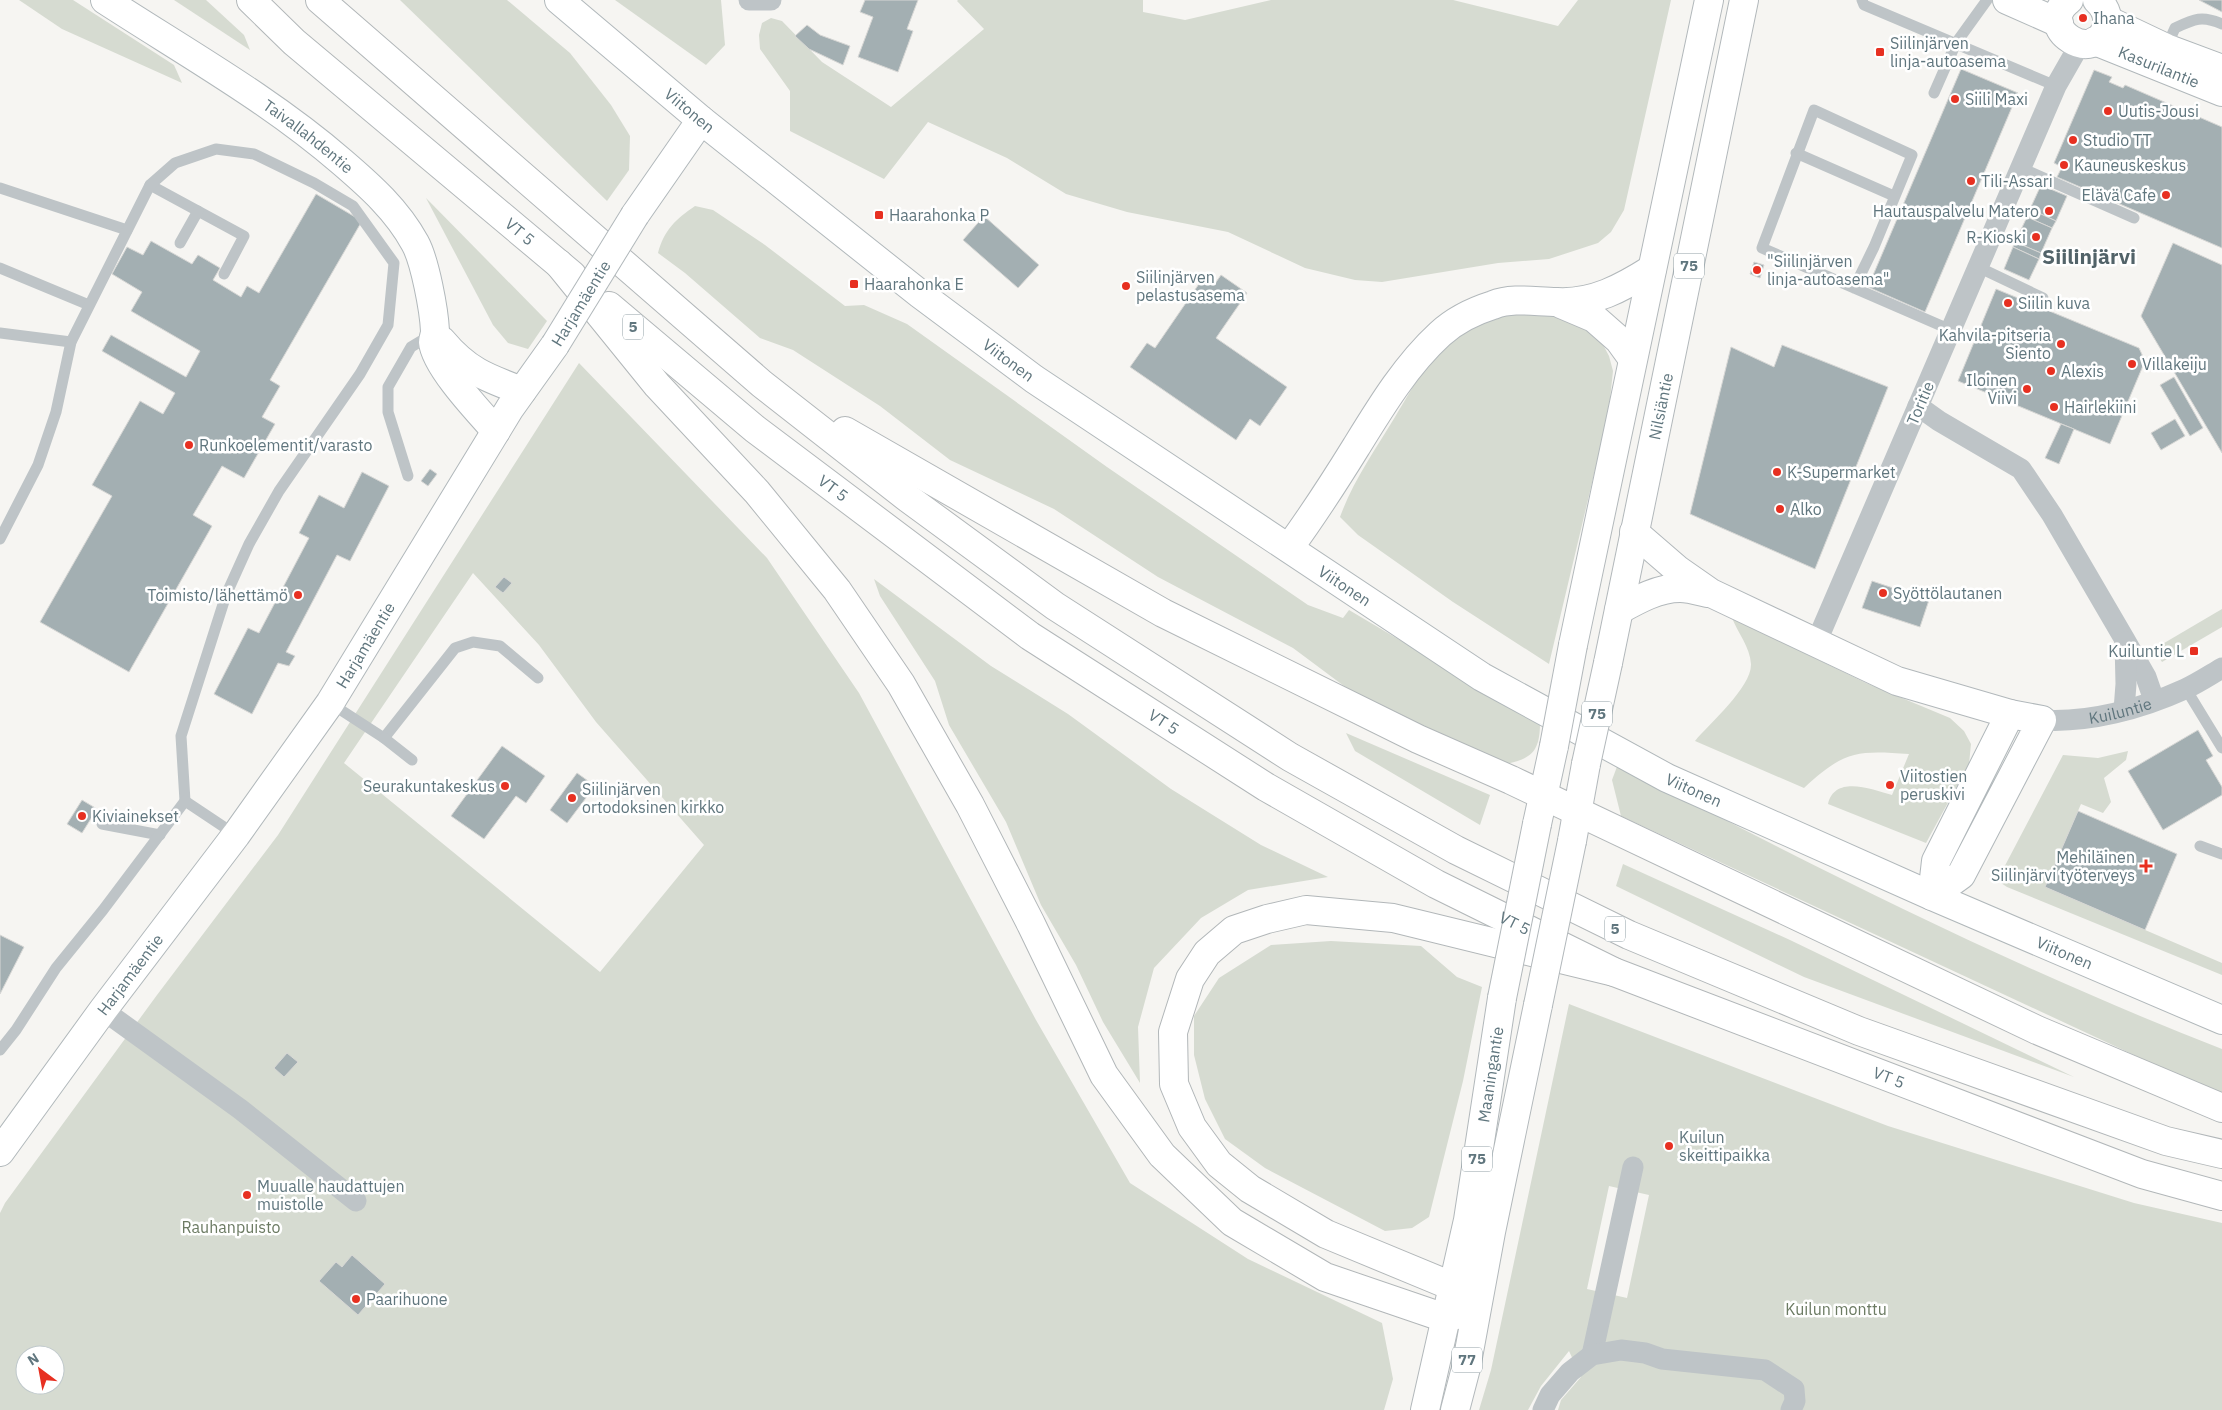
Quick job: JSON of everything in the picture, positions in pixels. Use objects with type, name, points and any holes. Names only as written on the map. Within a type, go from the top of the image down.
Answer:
[{"type":"main road","name":"Taivallahdentie","points":[[105,0],[291,120],[365,182],[395,212],[416,244],[427,283],[435,333],[433,343],[444,367],[463,394],[496,431]]},
{"type":"main road","name":"VT 5","points":[[251,0],[294,42],[755,429],[1030,636],[1266,787],[1436,884],[1614,972],[2142,1174],[2222,1196]]},
{"type":"main road","name":"VT 5","points":[[320,0],[762,384],[909,499],[1055,606],[1290,757],[1456,850],[1628,936],[1858,1031],[2166,1141],[2222,1154]]},
{"type":"main road","name":"Viitonen","points":[[559,0],[702,120],[920,294],[1034,378],[1482,677],[1667,778],[1932,896],[2222,1020]]},
{"type":"main road","name":"75","points":[[1542,795],[1554,746],[1632,358],[1709,0]]},
{"type":"main road","name":"Nilsiäntie","points":[[1576,812],[1744,0]]},
{"type":"main road","name":"Kasurilantie","points":[[2007,0],[2086,19],[2222,69]]},
{"type":"main road","name":"Kasurilantie","points":[[2086,19],[2222,92]]},
{"type":"main road","name":"Harjamäentie","points":[[0,1152],[103,1010],[236,835],[330,703],[496,431],[555,345],[635,215],[702,120]]},
{"type":"main road","points":[[559,264],[658,386],[764,500],[837,590],[902,684],[974,813],[1031,924],[1104,1075],[1162,1155],[1232,1222],[1325,1277],[1444,1318],[1475,1310],[1454,1287],[1326,1234],[1250,1189],[1219,1164],[1192,1127],[1174,1084],[1173,1032],[1190,979],[1207,953],[1234,930],[1267,919],[1306,910],[1393,918],[1614,972]]},
{"type":"main road","points":[[1289,548],[1313,515],[1386,398],[1441,333],[1463,318],[1495,304],[1517,300],[1557,302],[1588,300],[1607,295],[1652,269]]},
{"type":"main road","points":[[1557,302],[1594,318],[1619,340],[1632,358]]},
{"type":"main road","points":[[435,333],[467,367],[491,380],[522,391]]},
{"type":"main road","points":[[762,384],[1163,614],[1418,738],[2037,1030],[2222,1108]]},
{"type":"main road","points":[[1634,532],[1678,570],[1711,593]]},
{"type":"main road","points":[[1619,610],[1638,599],[1662,590],[1680,588],[1711,593]]},
{"type":"main road","name":"Kuiluntie","points":[[1711,593],[1897,681],[2010,714],[2042,720]]},
{"type":"main road","points":[[1932,896],[1936,861],[2010,714]]},
{"type":"main road","points":[[1932,896],[1961,875],[2042,720]]},
{"type":"main road","name":"Maaningantie","points":[[1425,1410],[1433,1382],[1444,1318],[1454,1287],[1468,1220],[1502,998],[1542,795]]},
{"type":"main road","name":"Maaningantie","points":[[1454,1410],[1466,1368],[1475,1310],[1572,841],[1576,812]]},
{"type":"street","points":[[749,0],[771,0]]},
{"type":"street","name":"Toritie","points":[[1816,643],[2086,19]]},
{"type":"street","points":[[1918,406],[1939,421],[2021,469],[2052,515],[2125,640],[2146,677],[2154,700]]},
{"type":"street","points":[[2124,710],[2126,684],[2125,640]]},
{"type":"street","name":"Kuiluntie","points":[[2042,720],[2058,721],[2100,716],[2124,710],[2186,689],[2222,668]]},
{"type":"street","points":[[103,1010],[240,1109],[356,1201]]},
{"type":"street","points":[[1592,1356],[1633,1167]]},
{"type":"street","points":[[1543,1410],[1550,1395],[1570,1372],[1592,1356],[1621,1350],[1645,1353],[1662,1359],[1765,1370],[1794,1389],[1795,1401],[1791,1410]]},
{"type":"lane","points":[[1862,0],[1864,5],[2058,83]]},
{"type":"lane","points":[[1934,93],[1956,43],[1987,0]]},
{"type":"lane","points":[[2166,48],[2175,28],[2193,19],[2209,18],[2222,24]]},
{"type":"lane","points":[[1854,288],[1912,155],[1814,110],[1796,153],[1762,248],[1854,288],[1951,330]]},
{"type":"lane","points":[[0,539],[38,465],[56,412],[71,342],[150,186],[175,163],[216,149],[254,154],[314,183],[353,206],[394,264],[392,300],[388,324],[337,413],[279,491],[249,544],[226,594],[180,736],[185,801],[103,910],[56,968],[16,1030],[0,1050]]},
{"type":"lane","points":[[1796,153],[1894,196]]},
{"type":"lane","points":[[2021,168],[2134,218]]},
{"type":"lane","points":[[150,186],[244,236],[224,274]]},
{"type":"lane","points":[[0,188],[127,230]]},
{"type":"lane","points":[[180,243],[198,211]]},
{"type":"lane","points":[[1978,267],[2042,298]]},
{"type":"lane","points":[[0,268],[89,305]]},
{"type":"lane","points":[[0,333],[71,342]]},
{"type":"lane","points":[[408,476],[388,412],[388,387],[411,347],[435,333]]},
{"type":"lane","points":[[384,738],[455,648],[473,642],[500,646],[538,678]]},
{"type":"lane","points":[[2186,689],[2222,748]]},
{"type":"lane","points":[[330,703],[384,738],[412,760]]},
{"type":"lane","points":[[185,801],[236,835]]},
{"type":"lane","points":[[102,824],[160,835]]},
{"type":"lane","points":[[2200,846],[2222,854]]},
{"type":"green space","points":[[19,0],[73,0],[174,65],[182,83],[62,29]]},
{"type":"green space","points":[[174,0],[206,0],[244,35],[250,50]]},
{"type":"green space","points":[[400,0],[507,0],[570,53],[611,105],[630,136],[629,170],[607,201]]},
{"type":"green space","points":[[615,0],[721,0],[725,45],[706,65]]},
{"type":"green space","points":[[958,0],[1143,0],[1143,12],[1185,20],[1271,0],[1453,0],[1558,26],[1578,0],[1671,0],[1624,210],[1611,232],[1598,243],[1549,259],[1498,263],[1382,282],[1355,280],[1305,268],[1228,232],[1127,212],[1066,194],[1007,158],[928,122],[884,179],[790,131],[790,91],[760,49],[759,35],[762,23],[771,18],[782,21],[822,62],[891,107],[984,29]]},
{"type":"green space","points":[[426,198],[547,321],[528,349],[508,343],[493,325]]},
{"type":"green space","points":[[695,206],[713,210],[765,245],[845,306],[864,305],[907,324],[1107,467],[1308,605],[1343,618],[1349,610],[1540,723],[1540,733],[1533,752],[1522,759],[1505,764],[1379,706],[1344,686],[1293,648],[1158,577],[1054,509],[950,460],[880,406],[793,350],[760,338],[685,273],[658,253],[667,231]]},
{"type":"green space","points":[[1521,313],[1549,314],[1570,319],[1599,337],[1609,356],[1613,371],[1610,399],[1600,449],[1549,664],[1453,602],[1358,535],[1340,517],[1351,491],[1365,466],[1413,387],[1434,357],[1468,330],[1501,317]]},
{"type":"green space","name":"Rauhanpuisto","points":[[579,363],[767,558],[859,693],[1036,1020],[1130,1183],[1248,1259],[1382,1323],[1393,1379],[1384,1410],[0,1410],[0,1213],[5,1203],[157,995],[278,835]],"holes":[[[473,573],[539,645],[596,722],[704,845],[600,972],[344,763]]]},
{"type":"green space","points":[[874,579],[991,666],[1068,714],[1171,789],[1261,845],[1328,877],[1248,890],[1201,918],[1154,968],[1138,1027],[1140,1083],[1103,1022],[1076,965],[1041,905],[1006,822],[949,725],[935,681],[880,596]]},
{"type":"green space","points":[[2222,609],[2222,627],[2162,662],[2154,649]]},
{"type":"green space","points":[[1732,618],[1866,683],[1950,718],[1964,731],[1971,744],[1969,764],[1926,843],[1828,804],[1832,795],[1838,789],[1846,787],[1856,786],[1892,795],[1909,754],[1876,752],[1852,756],[1830,767],[1804,788],[1695,741],[1729,705],[1745,683],[1749,673],[1750,658]]},
{"type":"green space","points":[[1346,733],[1490,795],[1480,825],[1355,751]]},
{"type":"green space","points":[[2128,751],[2126,760],[2104,778],[2111,802],[2103,813],[2081,804],[2045,887],[2222,963],[2222,975],[2001,883],[1999,877],[2063,755],[2098,758]]},
{"type":"green space","points":[[1618,764],[1841,879],[1991,951],[2144,1018],[2222,1049],[2222,1096],[1621,816],[1612,780]]},
{"type":"green space","points":[[1623,864],[1790,940],[2074,1077],[1804,977],[1616,886]]},
{"type":"green space","points":[[1331,941],[1421,946],[1457,977],[1482,987],[1463,1081],[1429,1217],[1412,1228],[1385,1231],[1265,1168],[1225,1139],[1205,1099],[1194,1055],[1194,1016],[1219,978],[1271,945]]},
{"type":"green space","name":"Kuilun monttu","points":[[1569,1004],[1888,1126],[2134,1203],[2222,1223],[2222,1410],[1558,1410],[1561,1400],[1581,1377],[1569,1351],[1541,1386],[1528,1410],[1479,1410],[1491,1370]],"holes":[[[1609,1186],[1649,1195],[1627,1298],[1587,1289]]]},
{"type":"building","points":[[865,0],[918,0],[907,29],[913,31],[898,72],[858,57],[873,17],[860,12]]},
{"type":"building","points":[[2199,0],[2222,0],[2222,12]]},
{"type":"building","points":[[807,25],[820,35],[850,46],[843,65],[809,49],[795,36]]},
{"type":"building","points":[[1961,69],[2018,93],[1925,312],[1868,287]]},
{"type":"building","points":[[2094,70],[2112,77],[2109,82],[2123,88],[2125,85],[2222,127],[2222,248],[2057,177],[2062,167],[2054,163]]},
{"type":"building","points":[[2041,185],[2067,196],[2056,221],[2030,209]]},
{"type":"building","name":"Runkoelementit/varasto","points":[[316,194],[362,221],[270,380],[280,386],[262,417],[275,424],[244,478],[222,466],[193,515],[212,526],[129,672],[40,622],[112,496],[92,485],[140,401],[163,414],[175,393],[102,351],[111,335],[186,377],[200,351],[131,311],[142,292],[112,274],[127,247],[143,255],[151,241],[192,264],[198,255],[220,268],[213,280],[241,297],[247,286],[259,293]]},
{"type":"building","points":[[2030,209],[2056,221],[2052,228],[2027,217]]},
{"type":"building","points":[[984,216],[1039,265],[1018,288],[963,240]]},
{"type":"building","points":[[2027,217],[2052,228],[2041,253],[2015,242]]},
{"type":"building","points":[[2015,242],[2041,253],[2039,259],[2013,247]]},
{"type":"building","points":[[2173,243],[2222,265],[2222,453],[2141,316]]},
{"type":"building","points":[[2013,247],[2039,259],[2029,280],[2004,269]]},
{"type":"building","name":"\"Siilinjärven linja-autoasema\"","points":[[1754,262],[1764,265],[1760,278],[1750,274]]},
{"type":"building","points":[[1221,275],[1247,293],[1216,338],[1287,387],[1260,426],[1250,419],[1236,440],[1130,367],[1147,343],[1155,348],[1203,278],[1214,285]]},
{"type":"building","name":"Alexis","points":[[1996,289],[2139,348],[2145,361],[2110,444],[1958,381]]},
{"type":"building","name":"K-Supermarket","points":[[1782,345],[1888,387],[1815,569],[1690,514],[1731,347],[1774,367]]},
{"type":"building","points":[[2174,377],[2203,428],[2190,436],[2160,385]]},
{"type":"building","points":[[2175,419],[2185,436],[2161,450],[2151,433]]},
{"type":"building","points":[[2061,424],[2074,429],[2059,464],[2045,458]]},
{"type":"building","points":[[430,469],[437,474],[428,486],[421,481]]},
{"type":"building","name":"Toimisto/lähettämö","points":[[362,472],[389,486],[350,561],[337,555],[286,652],[295,656],[289,666],[278,663],[252,714],[214,694],[248,628],[259,633],[309,538],[299,533],[319,495],[344,508]]},
{"type":"building","points":[[504,577],[512,583],[503,593],[495,587]]},
{"type":"building","points":[[1872,581],[1929,600],[1920,627],[1862,608]]},
{"type":"building","points":[[2198,730],[2213,756],[2206,760],[2222,787],[2222,795],[2163,830],[2128,771]]},
{"type":"building","name":"Seurakuntakeskus","points":[[502,746],[545,776],[526,803],[516,796],[484,839],[451,816]]},
{"type":"building","name":"Siilinjärven ortodoksinen kirkko","points":[[577,773],[595,786],[567,823],[550,810]]},
{"type":"building","name":"Kiviainekset","points":[[82,800],[97,809],[82,833],[67,824]]},
{"type":"building","points":[[2078,811],[2177,854],[2145,930],[2045,887]]},
{"type":"building","points":[[0,935],[24,947],[0,994]]},
{"type":"building","points":[[287,1053],[298,1062],[284,1077],[274,1068]]},
{"type":"building","name":"Paarihuone","points":[[352,1255],[385,1284],[358,1315],[319,1281],[336,1262],[342,1267]]},
{"type":"place","name":"Ihana","points":[[2083,18]]},
{"type":"place","name":"Siilinjärven linja-autoasema","points":[[1880,52]]},
{"type":"place","name":"Siili Maxi","points":[[1955,99]]},
{"type":"place","name":"Uutis-Jousi","points":[[2108,111]]},
{"type":"place","name":"Studio TT","points":[[2073,140]]},
{"type":"place","name":"Kauneuskeskus","points":[[2064,165]]},
{"type":"place","name":"Tili-Assari","points":[[1971,181]]},
{"type":"place","name":"Elävä Cafe","points":[[2166,195]]},
{"type":"place","name":"Hautauspalvelu Matero","points":[[2049,211]]},
{"type":"place","name":"Haarahonka P","points":[[879,215]]},
{"type":"place","name":"R-Kioski","points":[[2036,237]]},
{"type":"place","name":"\"Siilinjärven linja-autoasema\"","points":[[1757,270]]},
{"type":"place","name":"Haarahonka E","points":[[854,284]]},
{"type":"place","name":"Siilinjärven pelastusasema","points":[[1126,286]]},
{"type":"place","name":"Siilin kuva","points":[[2008,303]]},
{"type":"place","name":"Kahvila-pitseria Siento","points":[[2061,344]]},
{"type":"place","name":"Villakeiju","points":[[2132,364]]},
{"type":"place","name":"Alexis","points":[[2051,371]]},
{"type":"place","name":"Iloinen Viivi","points":[[2027,389]]},
{"type":"place","name":"Hairlekiini","points":[[2054,407]]},
{"type":"place","name":"Runkoelementit/varasto","points":[[189,445]]},
{"type":"place","name":"K-Supermarket","points":[[1777,472]]},
{"type":"place","name":"Alko","points":[[1780,509]]},
{"type":"place","name":"Syöttölautanen","points":[[1883,593]]},
{"type":"place","name":"Toimisto/lähettämö","points":[[298,595]]},
{"type":"place","name":"Kuiluntie L","points":[[2194,651]]},
{"type":"place","name":"Viitostien peruskivi","points":[[1890,785]]},
{"type":"place","name":"Seurakuntakeskus","points":[[505,786]]},
{"type":"place","name":"Siilinjärven ortodoksinen kirkko","points":[[572,798]]},
{"type":"place","name":"Kiviainekset","points":[[82,816]]},
{"type":"place","name":"Mehiläinen Siilinjärvi työterveys","points":[[2146,866]]},
{"type":"place","name":"Kuilun skeittipaikka","points":[[1669,1146]]},
{"type":"place","name":"Muualle haudattujen muistolle","points":[[247,1195]]},
{"type":"place","name":"Paarihuone","points":[[356,1299]]},
{"type":"district","name":"Siilinjärvi","points":[[2089,257]]}]
